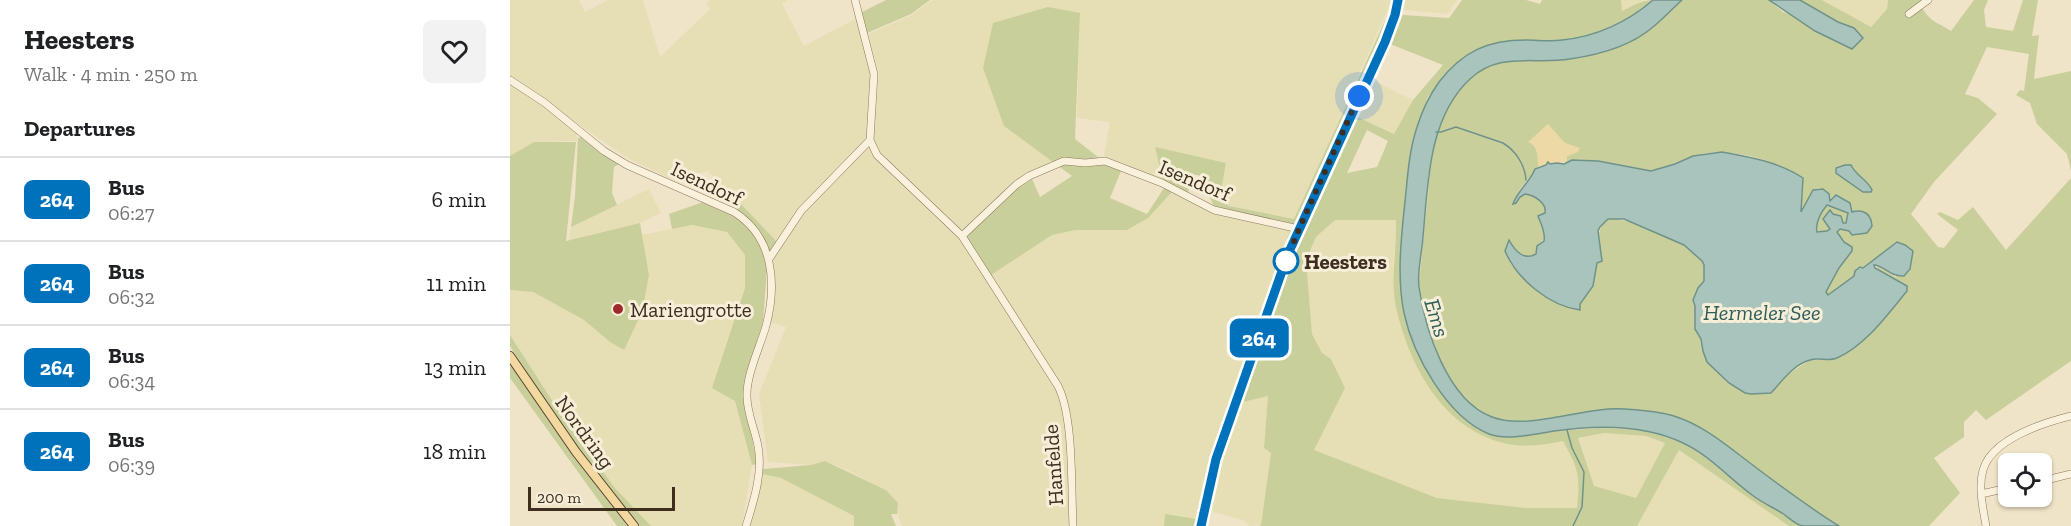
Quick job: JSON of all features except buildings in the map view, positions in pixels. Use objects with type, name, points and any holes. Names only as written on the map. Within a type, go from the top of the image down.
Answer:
[{"type":"main road","name":"Nordring","points":[[510,356],[576,452],[634,526]]},
{"type":"street","points":[[855,0],[874,74],[870,140],[877,155],[962,236]]},
{"type":"street","points":[[1201,526],[1216,459],[1299,229],[1385,42],[1398,0]]},
{"type":"street","points":[[1909,15],[1928,0]]},
{"type":"street","name":"Isendorf","points":[[510,80],[545,103],[604,151],[627,165],[745,219],[763,242],[771,270],[766,325],[752,369],[747,396],[759,448],[760,466],[756,494],[746,526]]},
{"type":"street","points":[[769,259],[801,211],[870,140]]},
{"type":"street","name":"Isendorf","points":[[962,236],[1017,184],[1029,176],[1064,161],[1085,163],[1105,161],[1162,183],[1214,210],[1299,229]]},
{"type":"street","name":"Hanfelde","points":[[962,236],[1053,377],[1065,402],[1073,526]]},
{"type":"street","points":[[1986,526],[1981,494],[1983,471],[1992,453],[2006,442],[2030,429],[2071,416]]},
{"type":"street","points":[[2052,479],[2071,474]]},
{"type":"street","points":[[1981,494],[1998,490]]},
{"type":"shaded area","points":[[510,0],[579,0],[585,12],[608,0],[643,0],[660,57],[710,9],[706,4],[710,0],[788,0],[782,4],[804,46],[857,18],[872,74],[867,139],[777,242],[708,171],[671,179],[629,159],[510,77]]},
{"type":"shaded area","points":[[932,0],[1390,0],[1391,2],[1295,219],[1229,206],[1220,197],[1226,163],[1155,148],[1163,182],[1104,156],[1110,122],[1077,118],[1080,13],[1004,126],[1055,162],[1014,181],[962,231],[880,152],[873,139],[879,73],[868,34],[912,15]]},
{"type":"shaded area","points":[[1403,0],[1457,0],[1448,14],[1404,10]]},
{"type":"shaded area","points":[[1621,0],[1643,0],[1636,6],[1621,11]]},
{"type":"shaded area","points":[[1822,0],[1888,0],[1887,9],[1871,27]]},
{"type":"shaded area","points":[[1368,78],[1413,100],[1394,134],[1351,114]]},
{"type":"shaded area","points":[[510,82],[576,129],[577,141],[534,142],[510,156]]},
{"type":"shaded area","points":[[869,144],[961,238],[1050,377],[1063,404],[1072,526],[902,526],[897,514],[898,503],[886,490],[847,470],[825,461],[811,465],[768,462],[759,394],[786,327],[770,322],[772,260],[803,211]]},
{"type":"shaded area","points":[[649,189],[661,213],[640,223],[569,240],[571,227]]},
{"type":"shaded area","points":[[1172,192],[1215,213],[1290,230],[1217,439],[1235,404],[1268,396],[1264,448],[1271,453],[1261,525],[1249,526],[1245,521],[1205,509],[1202,520],[1165,526],[1075,526],[1071,439],[1056,377],[991,275],[1052,235],[1076,230],[1127,230],[1148,218]]},
{"type":"shaded area","points":[[1335,220],[1397,220],[1393,269],[1542,445],[1563,441],[1577,465],[1579,485],[1577,508],[1526,508],[1437,498],[1313,450],[1345,388],[1331,359],[1322,353],[1312,334],[1306,260],[1316,237]]},
{"type":"shaded area","points":[[692,225],[727,232],[745,255],[745,288],[734,323],[735,401],[752,465],[742,526],[651,526],[615,488],[564,419],[510,335],[510,290],[533,292],[584,320],[610,342],[649,275],[641,235]]},
{"type":"shaded area","points":[[1604,433],[1646,436],[1665,443],[1636,498],[1593,486],[1578,438]]},
{"type":"shaded area","points":[[1679,450],[1789,526],[1637,526]]},
{"type":"shaded area","points":[[762,474],[781,478],[854,516],[854,526],[750,526]]},
{"type":"green space","points":[[886,0],[930,0],[911,14],[867,33],[862,12]]},
{"type":"green space","points":[[1462,0],[1526,0],[1540,4],[1542,0],[1621,0],[1622,11],[1641,2],[1653,0],[1630,17],[1595,34],[1561,41],[1523,40],[1441,80],[1428,97],[1416,129],[1405,201],[1401,251],[1401,294],[1404,314],[1424,364],[1448,402],[1467,421],[1517,437],[1600,428],[1647,430],[1684,443],[1712,462],[1752,495],[1802,526],[1789,526],[1679,450],[1637,526],[1259,526],[1261,525],[1271,453],[1264,448],[1268,396],[1235,404],[1223,441],[1217,439],[1292,224],[1214,206],[1206,190],[1206,177],[1191,174],[1188,194],[1163,182],[1155,147],[1226,163],[1220,197],[1229,206],[1294,219],[1388,14],[1449,18]],"holes":[[[1385,42],[1443,65],[1413,100],[1394,134],[1351,114]],[[1367,130],[1388,141],[1377,167],[1347,173]],[[1335,220],[1396,220],[1394,296],[1402,329],[1420,372],[1446,409],[1463,424],[1482,435],[1504,443],[1526,446],[1563,441],[1577,473],[1577,508],[1526,508],[1437,498],[1314,450],[1345,388],[1331,359],[1322,353],[1312,334],[1306,260],[1316,237]],[[1604,433],[1646,436],[1665,443],[1636,498],[1594,486],[1578,438]]]},
{"type":"green space","points":[[1682,0],[1769,0],[1783,12],[1863,38],[1854,28],[1838,22],[1800,0],[1822,0],[1871,27],[1887,9],[1888,0],[1926,0],[1921,6],[1928,16],[1951,31],[1974,0],[1988,0],[1984,10],[1986,27],[2013,31],[2023,0],[2038,0],[2032,36],[2039,35],[2034,79],[2071,71],[2071,171],[2067,154],[2037,124],[2030,103],[2016,95],[2020,90],[2024,91],[2029,54],[1987,47],[1965,94],[1978,98],[1997,114],[1934,182],[1911,214],[1938,247],[1944,248],[1958,230],[1937,214],[1940,212],[1958,220],[1973,207],[2006,250],[2071,178],[2071,361],[1986,420],[1976,410],[1964,422],[1964,437],[1934,458],[1960,493],[1929,526],[1839,526],[1807,506],[1708,431],[1546,419],[1518,421],[1491,417],[1472,404],[1456,387],[1439,358],[1427,324],[1419,284],[1430,173],[1436,137],[1455,97],[1470,79],[1487,66],[1502,61],[1567,60],[1597,54],[1628,42],[1651,29]],"holes":[[[1548,124],[1556,136],[1577,152],[1567,156],[1567,162],[1594,161],[1655,171],[1693,156],[1720,153],[1750,156],[1778,165],[1803,178],[1801,212],[1813,190],[1819,188],[1830,200],[1834,196],[1851,204],[1852,212],[1864,211],[1871,218],[1850,231],[1840,229],[1837,232],[1844,242],[1850,245],[1852,252],[1839,268],[1826,292],[1828,295],[1854,276],[1855,271],[1863,268],[1897,243],[1896,277],[1879,267],[1875,268],[1907,286],[1834,360],[1810,360],[1788,374],[1771,393],[1703,350],[1701,339],[1695,329],[1695,305],[1704,281],[1702,261],[1684,245],[1631,222],[1610,218],[1605,222],[1598,237],[1602,261],[1597,263],[1593,286],[1580,304],[1580,309],[1560,304],[1532,286],[1510,263],[1509,241],[1517,252],[1526,257],[1535,255],[1537,246],[1545,238],[1541,220],[1546,211],[1544,204],[1524,194],[1514,201],[1520,189],[1538,167],[1536,150],[1529,142]]]},
{"type":"green space","points":[[1048,7],[1080,13],[1075,139],[1107,164],[1121,171],[1110,198],[1147,214],[1164,188],[1172,192],[1148,218],[1127,230],[1076,230],[1052,235],[991,275],[965,236],[1013,190],[1032,179],[1040,197],[1072,176],[1004,126],[983,68],[993,23]]},
{"type":"green space","points":[[581,137],[621,163],[614,167],[612,193],[617,205],[571,227],[578,138]]},
{"type":"green space","points":[[534,142],[576,142],[566,241],[640,223],[649,275],[642,312],[624,350],[610,342],[584,320],[533,292],[510,290],[510,156]]},
{"type":"green space","points":[[737,200],[777,242],[767,269],[763,322],[749,366],[743,395],[757,464],[752,465],[735,401],[712,388],[745,288],[745,255],[727,232],[692,225],[672,229],[669,214],[703,202],[725,212]]},
{"type":"green space","points":[[1827,204],[1849,213],[1846,223],[1843,223],[1842,219],[1830,226],[1827,231],[1818,232],[1819,218]]},
{"type":"green space","points":[[510,335],[564,419],[615,488],[651,526],[639,526],[560,424],[510,346]]},
{"type":"green space","points":[[510,363],[558,434],[627,526],[617,526],[510,378]]},
{"type":"green space","points":[[825,461],[886,490],[898,503],[897,514],[891,514],[896,526],[854,526],[854,516],[781,478],[762,474],[763,469],[811,465]]},
{"type":"green space","points":[[1165,514],[1202,520],[1201,526],[1164,526]]},
{"type":"sand","points":[[1548,124],[1565,143],[1580,148],[1578,152],[1567,156],[1567,162],[1538,167],[1536,149],[1528,142]]},
{"type":"water","points":[[1653,0],[1682,0],[1644,34],[1624,44],[1603,52],[1570,59],[1505,62],[1493,65],[1481,70],[1456,95],[1438,132],[1433,153],[1419,268],[1422,304],[1433,342],[1441,361],[1462,395],[1476,408],[1492,417],[1507,421],[1540,420],[1609,409],[1650,411],[1674,416],[1714,436],[1794,496],[1839,526],[1798,524],[1755,498],[1692,448],[1652,432],[1603,427],[1512,437],[1489,434],[1459,414],[1446,399],[1434,383],[1415,347],[1404,313],[1400,283],[1402,237],[1413,143],[1424,109],[1439,82],[1457,62],[1477,49],[1500,42],[1558,41],[1587,36],[1622,22]]},
{"type":"water","points":[[1769,0],[1800,0],[1838,22],[1854,28],[1863,38],[1852,49],[1815,31]]},
{"type":"water","name":"Hermeler See","points":[[1722,152],[1764,161],[1794,172],[1803,178],[1801,212],[1813,190],[1823,189],[1829,194],[1830,201],[1836,195],[1850,203],[1852,212],[1860,211],[1868,215],[1872,226],[1867,233],[1852,235],[1849,231],[1840,229],[1837,232],[1844,242],[1852,247],[1852,251],[1839,268],[1826,292],[1828,295],[1854,276],[1855,271],[1860,267],[1863,268],[1897,242],[1913,251],[1910,269],[1904,276],[1895,275],[1874,265],[1875,268],[1907,286],[1907,291],[1875,329],[1848,352],[1834,359],[1813,359],[1804,362],[1771,393],[1751,394],[1729,383],[1707,362],[1701,339],[1695,329],[1693,300],[1704,281],[1704,265],[1684,245],[1624,219],[1608,219],[1598,231],[1602,261],[1597,263],[1593,286],[1580,304],[1580,310],[1546,297],[1526,281],[1510,261],[1505,251],[1509,240],[1514,248],[1524,256],[1536,254],[1537,246],[1544,241],[1544,231],[1538,216],[1545,213],[1542,203],[1525,194],[1513,204],[1535,169],[1548,162],[1564,164],[1572,160],[1598,161],[1651,171],[1693,156]],"holes":[[[1827,205],[1848,213],[1846,223],[1843,223],[1841,216],[1833,214],[1830,210],[1823,219],[1830,229],[1817,232],[1819,218]]]},
{"type":"water","points":[[1851,165],[1870,186],[1871,192],[1863,192],[1836,173],[1836,168]]},
{"type":"waterway","points":[[1436,132],[1456,127],[1503,143],[1519,159],[1526,180]]},
{"type":"waterway","points":[[1567,430],[1572,448],[1584,472],[1582,507],[1573,526]]},
{"type":"bus line","name":"264","points":[[1201,526],[1216,459],[1288,254],[1385,42],[1398,0]]},
{"type":"place","name":"Heesters","points":[[1286,261]]},
{"type":"place","name":"Mariengrotte","points":[[618,309]]},
{"type":"route","points":[[1286,261],[1359,96]]},
{"type":"water label","name":"Ems","points":[[1437,318]]}]
